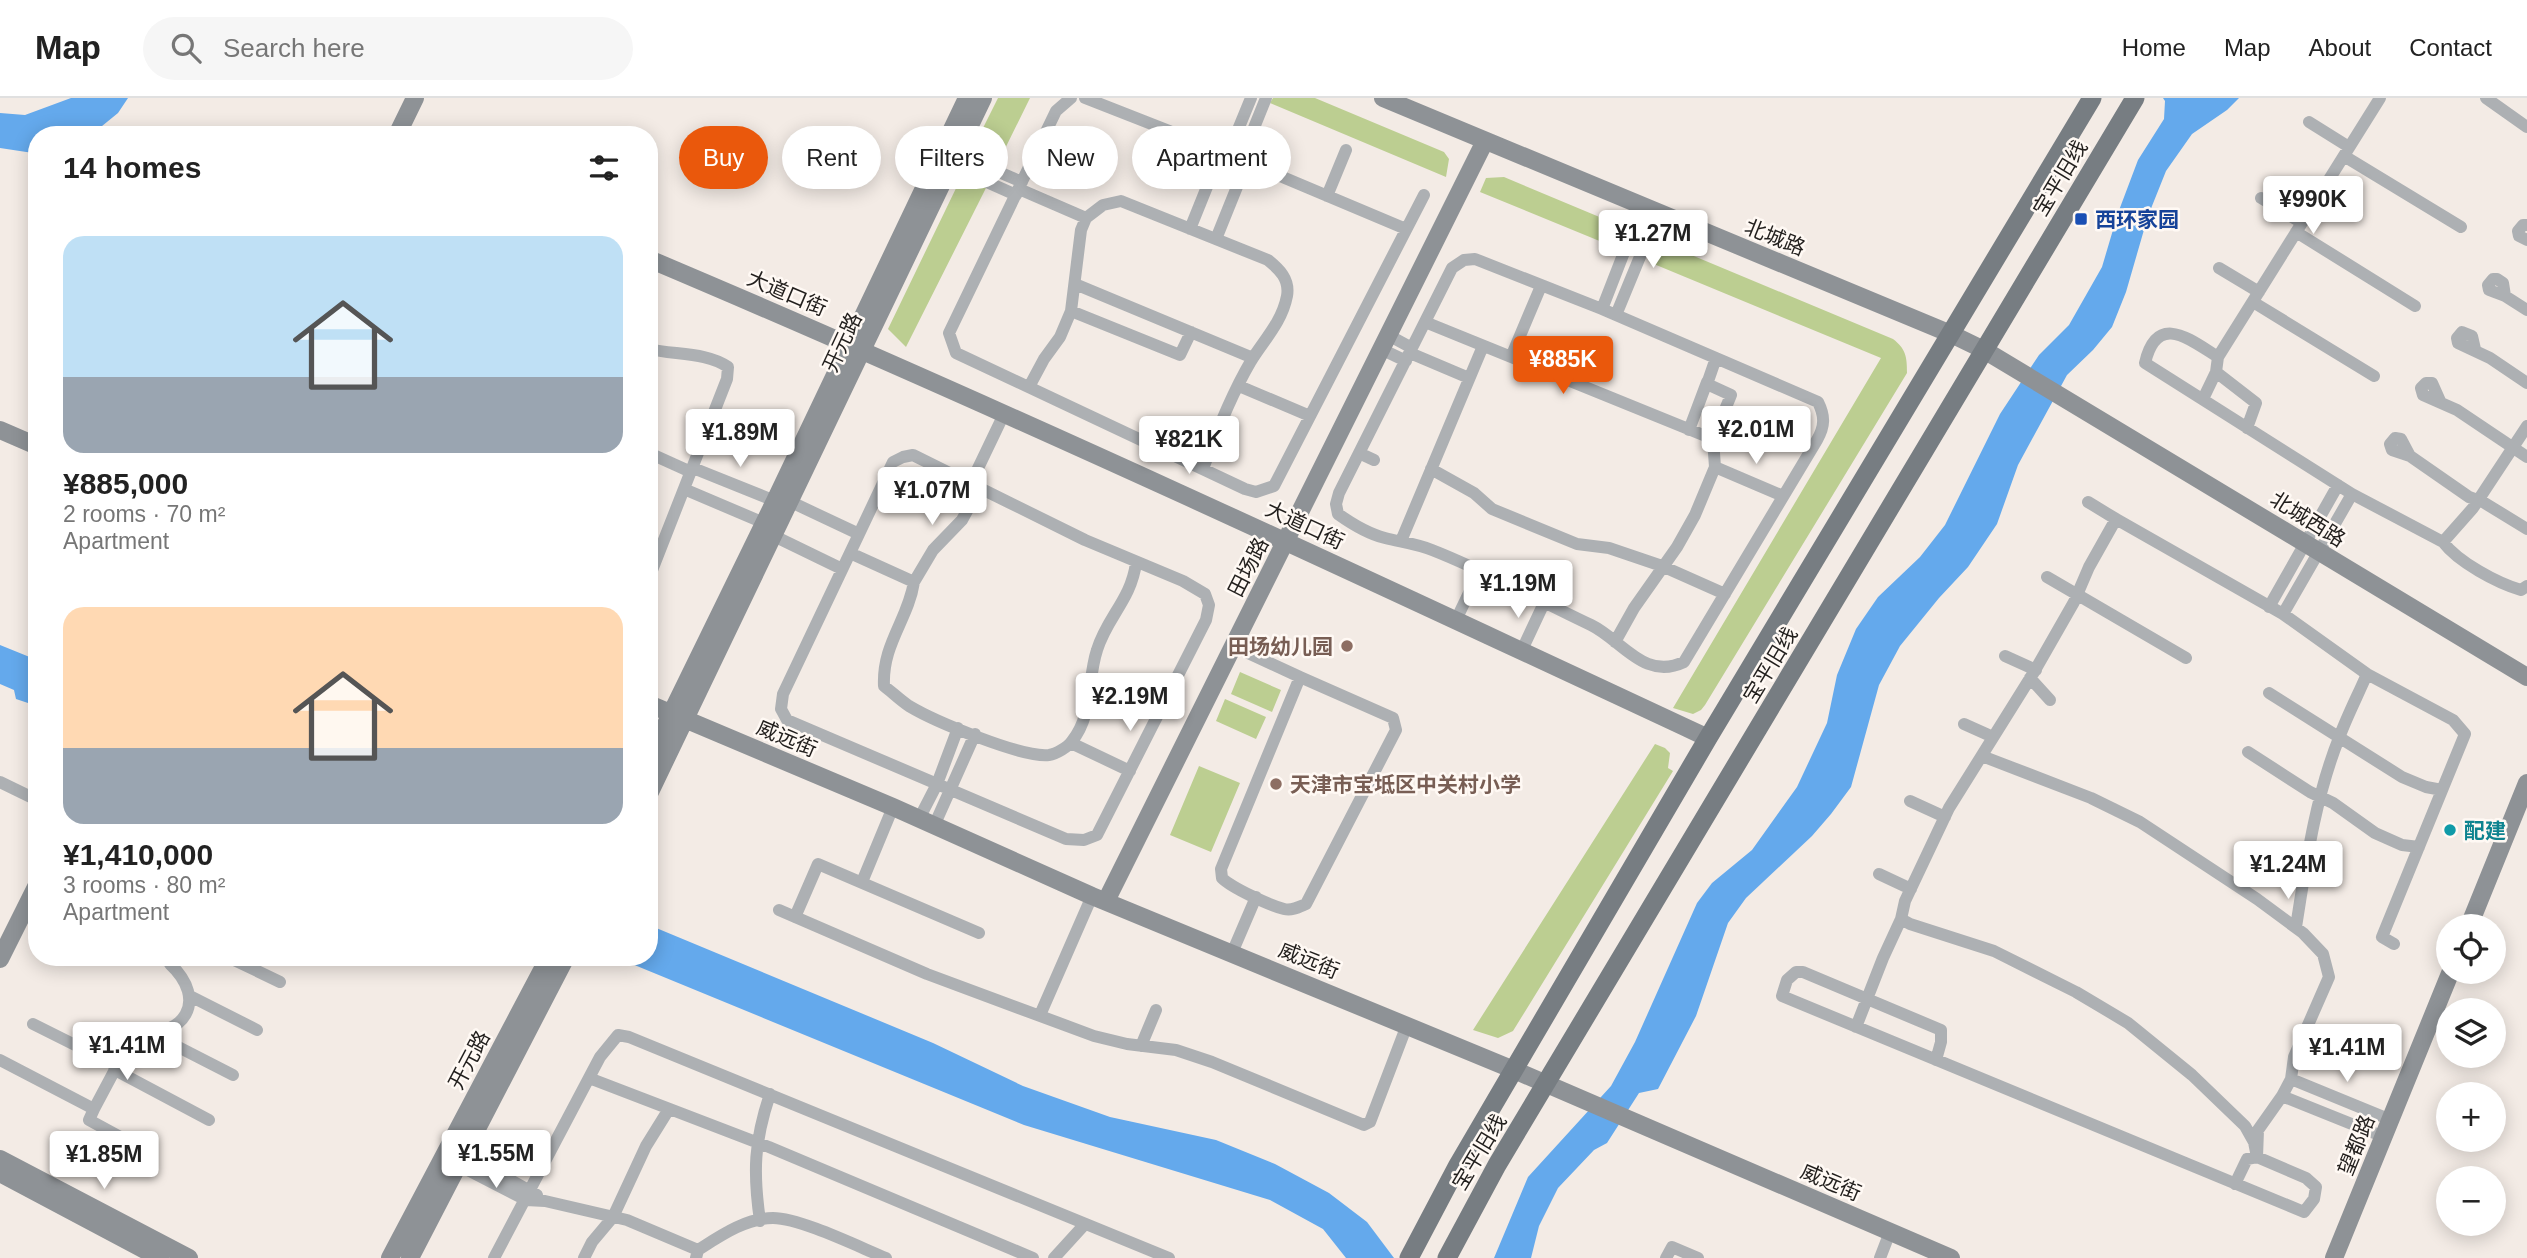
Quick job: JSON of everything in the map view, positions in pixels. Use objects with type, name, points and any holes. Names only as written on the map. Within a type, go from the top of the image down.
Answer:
[{"type":"main road","name":"宝平旧线","points":[[1410,1256],[1438,1200],[1709,738],[2092,98]]},
{"type":"main road","name":"宝平旧线","points":[[1447,1258],[1477,1200],[2135,98]]},
{"type":"street","points":[[401,126],[415,98]]},
{"type":"street","name":"开元路","points":[[658,771],[679,717],[857,347],[967,98]]},
{"type":"street","name":"开元路","points":[[970,126],[984,98]]},
{"type":"street","points":[[1071,98],[1056,111],[949,333],[956,353],[1245,489],[1256,492],[1274,486],[1424,195]]},
{"type":"street","points":[[1085,98],[1156,126]]},
{"type":"street","points":[[1238,126],[1251,98]]},
{"type":"street","points":[[1256,126],[1266,98]]},
{"type":"street","name":"北城路","points":[[1382,98],[1951,334],[2066,397]]},
{"type":"street","points":[[2203,399],[2216,372],[2218,357],[2380,98]]},
{"type":"street","points":[[2486,98],[2527,127]]},
{"type":"street","points":[[2309,122],[2346,151],[2461,227]]},
{"type":"street","name":"田场路","points":[[1099,898],[1233,646],[1485,141]]},
{"type":"street","points":[[1327,196],[1346,150]]},
{"type":"street","points":[[1291,181],[1406,229]]},
{"type":"street","points":[[1008,184],[1086,218]]},
{"type":"street","name":"开元路","points":[[857,347],[939,189]]},
{"type":"street","points":[[1191,229],[1209,189]]},
{"type":"street","points":[[1216,239],[1234,189]]},
{"type":"street","points":[[2261,198],[2415,306]]},
{"type":"street","points":[[1029,387],[1071,312],[1081,230],[1086,218],[1102,205],[1121,201],[1268,260],[1284,276],[1287,295],[1273,331],[1239,386],[1203,469]]},
{"type":"street","points":[[1602,309],[1650,209]]},
{"type":"street","points":[[1616,315],[1650,209]]},
{"type":"street","points":[[2527,225],[2523,225],[2518,231],[2519,236],[2527,240]]},
{"type":"street","points":[[1475,259],[1602,309],[1818,402],[1823,413],[1824,428],[1684,662],[1674,667],[1647,664],[1601,630],[1431,549],[1383,538],[1338,514],[1336,504],[1339,493],[1452,268],[1464,260],[1475,259]]},
{"type":"street","name":"大道口街","points":[[658,263],[857,347],[1286,541],[1709,738]]},
{"type":"street","points":[[2220,268],[2256,297],[2374,376]]},
{"type":"street","points":[[1075,284],[1254,358]]},
{"type":"street","points":[[1511,357],[1541,286]]},
{"type":"street","points":[[2505,296],[2527,310]]},
{"type":"street","points":[[1071,312],[1181,355],[1191,332]]},
{"type":"street","points":[[1425,322],[1713,439]]},
{"type":"street","points":[[2218,357],[2169,331],[2158,335],[2148,350],[2145,363],[2352,494],[2443,542],[2449,551],[2502,584],[2521,590],[2527,586]]},
{"type":"street","points":[[1385,342],[1469,378]]},
{"type":"street","points":[[1401,541],[1483,346]]},
{"type":"street","points":[[2474,349],[2527,383]]},
{"type":"street","points":[[658,351],[717,359],[728,367],[727,379],[714,396],[692,470],[658,555]]},
{"type":"street","points":[[1689,430],[1716,358]]},
{"type":"street","points":[[2216,372],[2256,403],[2247,428]]},
{"type":"street","points":[[1615,642],[1662,566],[1677,547],[1695,515],[1715,467],[1713,439],[1731,395],[1707,382]]},
{"type":"street","points":[[1239,386],[1310,416]]},
{"type":"street","name":"北城西路","points":[[2066,397],[2527,677]]},
{"type":"street","points":[[2440,401],[2527,457]]},
{"type":"street","points":[[1004,414],[962,520],[933,550],[914,582],[911,603],[888,647],[883,671],[884,686],[909,705],[958,728],[1032,754],[1051,755],[1071,743],[1086,713],[1097,649],[1131,588],[1136,564]]},
{"type":"street","points":[[2443,542],[2478,501],[2527,426]]},
{"type":"street","points":[[0,430],[28,442]]},
{"type":"street","points":[[1359,453],[1374,460]]},
{"type":"street","points":[[913,455],[1136,564],[1183,581],[1205,594],[1209,605],[1206,620],[1097,835],[1084,840],[1066,839],[787,720],[781,709],[783,694],[859,534],[893,462],[913,455]]},
{"type":"street","points":[[2410,456],[2478,501],[2527,529]]},
{"type":"street","points":[[658,457],[783,502],[859,534]]},
{"type":"street","points":[[1715,467],[1783,496]]},
{"type":"street","points":[[1431,469],[1474,493],[1492,509],[1577,544],[1609,548],[1662,566],[1725,594]]},
{"type":"street","points":[[2283,614],[2338,485]]},
{"type":"street","points":[[684,489],[769,529],[842,569]]},
{"type":"street","points":[[2269,607],[2352,494]]},
{"type":"street","points":[[2088,502],[2283,614],[2367,674],[2453,720],[2465,734],[2382,937],[2394,944]]},
{"type":"street","points":[[1856,1027],[1901,919],[1910,889],[1945,817],[2033,674],[2116,519]]},
{"type":"street","points":[[658,543],[662,545]]},
{"type":"street","points":[[850,553],[914,582]]},
{"type":"street","points":[[1456,620],[1479,572]]},
{"type":"street","points":[[2046,577],[2186,658]]},
{"type":"street","points":[[1522,650],[1544,603]]},
{"type":"street","points":[[1233,646],[1393,718],[1396,730],[1306,904],[1295,909],[1284,909],[1230,885],[1222,878],[1221,869],[1300,677]]},
{"type":"street","points":[[2005,656],[2033,674],[2050,700]]},
{"type":"street","points":[[2296,928],[2307,856],[2321,796],[2339,736],[2367,674]]},
{"type":"street","points":[[2269,693],[2402,777],[2442,790]]},
{"type":"street","name":"威远街","points":[[658,708],[1099,898],[1514,1070],[1951,1258]]},
{"type":"street","name":"开元路","points":[[658,746],[679,717]]},
{"type":"street","points":[[1964,724],[1993,737]]},
{"type":"street","points":[[926,822],[937,783],[958,728]]},
{"type":"street","points":[[926,822],[951,789],[975,734]]},
{"type":"street","points":[[1071,743],[1130,771]]},
{"type":"street","points":[[2248,751],[2375,833],[2402,845],[2419,847]]},
{"type":"street","points":[[1982,757],[2091,798],[2140,822],[2207,864],[2296,928],[2323,954],[2329,977],[2294,1057],[2291,1079],[2258,1130],[2257,1157]]},
{"type":"street","points":[[0,782],[28,796]]},
{"type":"street","points":[[2474,914],[2527,783]]},
{"type":"street","points":[[1910,801],[1945,817]]},
{"type":"street","points":[[862,882],[893,807]]},
{"type":"street","points":[[795,917],[818,864],[979,933]]},
{"type":"street","points":[[1879,874],[1910,889]]},
{"type":"street","points":[[1232,953],[1256,897]]},
{"type":"street","points":[[1040,1015],[1099,898]]},
{"type":"street","points":[[0,959],[28,904]]},
{"type":"street","points":[[779,910],[927,974],[1094,1037],[1176,1050],[1212,1062],[1364,1125],[1370,1122],[1407,1025]]},
{"type":"street","points":[[1901,919],[1994,951],[2077,992],[2127,1023],[2192,1075],[2245,1126],[2254,1142],[2257,1157]]},
{"type":"street","points":[[151,1033],[174,1025],[184,1016],[191,1001],[188,987],[172,966]]},
{"type":"street","points":[[247,966],[280,982]]},
{"type":"street","name":"开元路","points":[[390,1258],[544,966]]},
{"type":"street","name":"开元路","points":[[410,1258],[561,966]]},
{"type":"street","points":[[1936,1060],[1941,1030],[1803,972],[1796,972],[1783,988],[1782,996],[1856,1027],[2235,1184],[2304,1212],[2311,1205],[2316,1187],[2306,1178],[2257,1157],[2247,1159],[2235,1184]]},
{"type":"street","name":"望都路","points":[[2334,1258],[2446,984]]},
{"type":"street","points":[[190,996],[257,1030]]},
{"type":"street","points":[[1141,1046],[1156,1010]]},
{"type":"street","points":[[33,1024],[209,1120]]},
{"type":"street","points":[[146,1151],[89,1120],[136,1030],[151,1033],[233,1075]]},
{"type":"street","points":[[494,1258],[600,1057],[618,1035],[629,1037],[770,1094],[1169,1258]]},
{"type":"street","points":[[0,1060],[94,1109]]},
{"type":"street","points":[[589,1078],[758,1143],[1032,1258]]},
{"type":"street","points":[[2291,1079],[2387,1128]]},
{"type":"street","points":[[760,1221],[754,1165],[761,1121],[770,1094]]},
{"type":"street","points":[[2282,1096],[2387,1128]]},
{"type":"street","points":[[584,1258],[613,1217],[646,1146],[670,1109]]},
{"type":"street","points":[[0,1159],[189,1258]]},
{"type":"street","points":[[461,1160],[528,1195],[627,1220],[697,1254],[729,1231],[773,1218],[794,1222],[886,1258]]},
{"type":"street","points":[[0,1173],[160,1258]]},
{"type":"street","points":[[1054,1258],[1085,1224]]},
{"type":"street","points":[[1880,1258],[1890,1232]]},
{"type":"street","points":[[1666,1258],[1672,1247],[1698,1258]]},
{"type":"green space","points":[[998,98],[1030,98],[1008,143],[1008,126],[984,126]]},
{"type":"green space","points":[[1273,98],[1315,98],[1444,152],[1449,159],[1446,177],[1270,103]]},
{"type":"green space","points":[[1504,177],[1621,226],[1624,232],[1619,249],[1480,192],[1486,178]]},
{"type":"green space","points":[[956,189],[985,189],[906,347],[888,329]]},
{"type":"green space","points":[[1665,244],[1893,339],[1903,350],[1907,362],[1907,373],[1705,705],[1693,714],[1673,708],[1881,358],[1649,262],[1656,247]]},
{"type":"green space","points":[[1240,672],[1281,690],[1272,712],[1231,694]]},
{"type":"green space","points":[[1225,699],[1266,717],[1256,739],[1216,721]]},
{"type":"green space","points":[[1655,744],[1670,753],[1668,768],[1673,771],[1513,1031],[1498,1038],[1473,1030]]},
{"type":"green space","points":[[1199,766],[1240,783],[1211,852],[1170,835]]},
{"type":"water","points":[[71,98],[128,98],[118,113],[102,126],[28,126],[28,152],[0,148],[0,113],[25,115]]},
{"type":"water","points":[[2163,98],[2239,98],[2227,110],[2192,134],[2166,171],[2148,216],[2126,292],[2112,327],[2067,375],[2018,465],[1997,524],[1968,567],[1900,646],[1879,685],[1851,787],[1812,836],[1746,898],[1728,923],[1696,1016],[1658,1089],[1639,1093],[1607,1143],[1594,1150],[1558,1188],[1539,1226],[1531,1258],[1494,1258],[1528,1177],[1611,1086],[1635,1042],[1697,903],[1712,883],[1752,850],[1797,787],[1827,723],[1837,675],[1856,629],[1878,597],[1920,557],[1945,525],[2000,414],[2039,355],[2069,325],[2102,267],[2138,160],[2164,119]]},
{"type":"water","points":[[0,645],[28,656],[28,703],[16,699],[14,690],[0,684]]},
{"type":"water","points":[[658,929],[933,1043],[1023,1086],[1110,1117],[1216,1140],[1275,1164],[1329,1193],[1367,1222],[1394,1258],[1346,1258],[1323,1229],[1270,1200],[1024,1125],[637,966],[658,966]]},
{"type":"place","name":"西环家园","points":[[2081,219]]},
{"type":"place","name":"田场幼儿园","points":[[1347,646]]},
{"type":"place","name":"天津市宝坻区中关村小学","points":[[1276,784]]},
{"type":"place","name":"配建","points":[[2450,830]]}]
